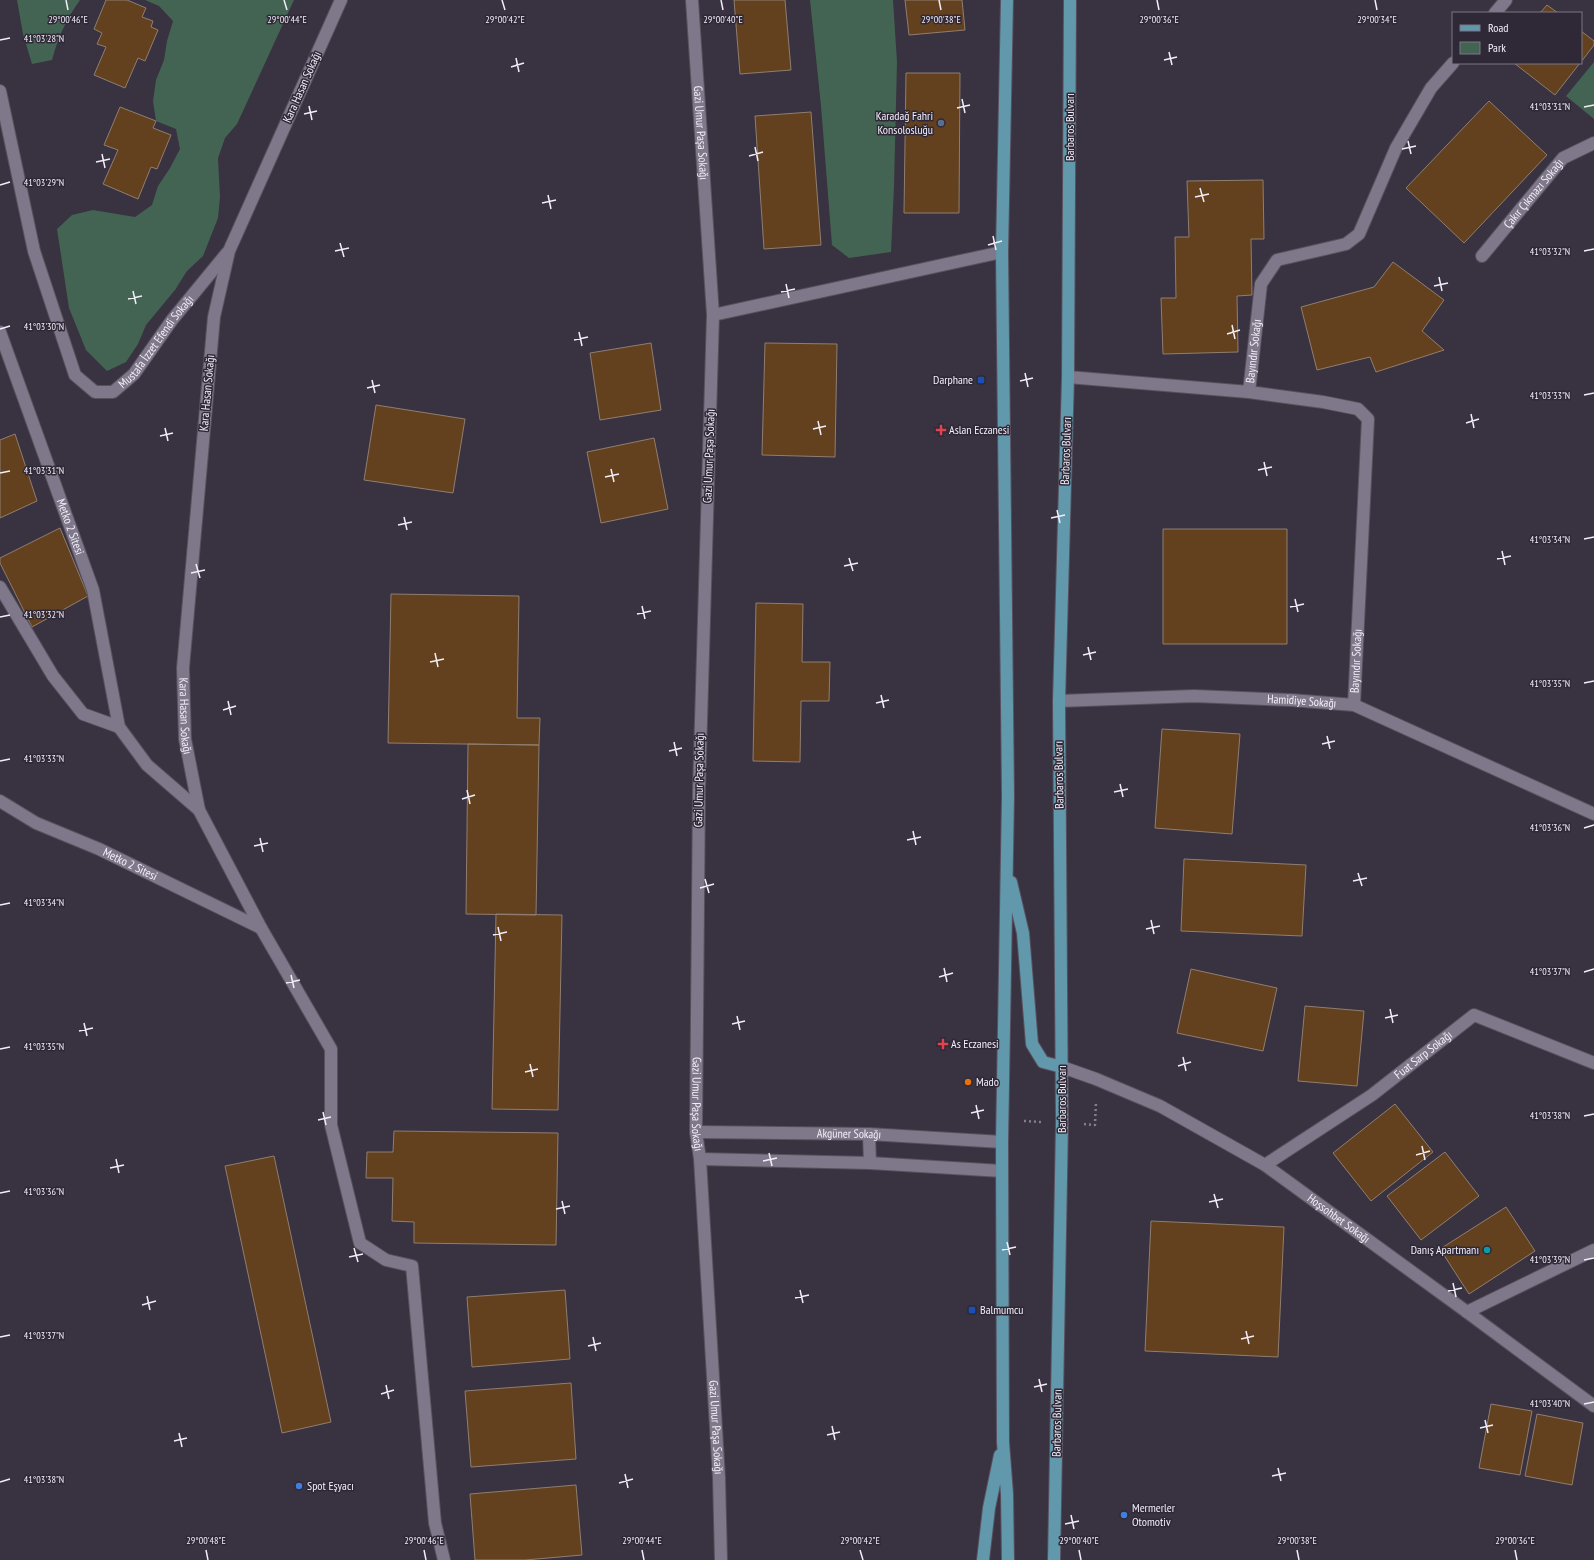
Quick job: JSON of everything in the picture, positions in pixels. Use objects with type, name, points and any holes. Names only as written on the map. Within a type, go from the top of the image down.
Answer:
[{"type":"main road","points":[[1007,0],[1002,252],[1008,796],[1002,1171],[1003,1442],[1008,1494],[1008,1560]]},
{"type":"main road","name":"Barbaros Bulvarı","points":[[1056,1557],[1062,1123],[1059,701],[1068,377],[1070,0]]},
{"type":"main road","points":[[1007,864],[1023,933],[1032,1044],[1043,1062],[1062,1067]]},
{"type":"main road","points":[[984,1560],[989,1508],[1003,1442]]},
{"type":"street","name":"Kara Hasan Sokağı","points":[[199,810],[185,739],[183,668],[214,317],[229,251],[341,0]]},
{"type":"street","name":"Gazi Umur Paşa Sokağı","points":[[692,0],[713,315],[699,789],[696,1132],[700,1159],[719,1470],[721,1560]]},
{"type":"street","points":[[1496,12],[1506,0]]},
{"type":"street","name":"Bayındır Sokağı","points":[[1354,705],[1368,419],[1358,409],[1323,402],[1249,392],[1261,284],[1277,260],[1346,244],[1359,234],[1396,148],[1431,88],[1452,64]]},
{"type":"street","name":"Mustafa İzzet Efendi Sokağı","points":[[0,90],[34,251],[75,375],[95,392],[113,392],[134,374],[172,320],[229,251]]},
{"type":"street","name":"Çakır Çıkmazı Sokağı","points":[[1482,256],[1563,158],[1594,143]]},
{"type":"street","points":[[713,315],[1002,252]]},
{"type":"street","name":"Metko 2 Sitesi","points":[[0,332],[93,590],[119,727],[147,765],[199,810]]},
{"type":"street","points":[[1068,377],[1249,392]]},
{"type":"street","points":[[0,587],[53,676],[83,714],[119,727]]},
{"type":"street","name":"Hamidiye Sokağı","points":[[1059,701],[1194,696],[1291,700],[1354,705],[1594,814]]},
{"type":"street","name":"Metko 2 Sitesi","points":[[0,801],[36,823],[100,849],[261,928]]},
{"type":"street","points":[[199,810],[261,928],[331,1049],[331,1125],[360,1243],[386,1260],[412,1266],[435,1523],[444,1560]]},
{"type":"street","name":"Fuat Sarp Sokağı","points":[[1264,1165],[1372,1095],[1474,1015],[1594,1063]]},
{"type":"street","name":"Hoşsohbet Sokağı","points":[[1062,1067],[1096,1079],[1160,1106],[1264,1165],[1594,1406]]},
{"type":"street","name":"Akgüner Sokağı","points":[[696,1132],[869,1134],[1002,1142]]},
{"type":"street","points":[[869,1134],[870,1163]]},
{"type":"street","points":[[700,1159],[870,1163],[1002,1171]]},
{"type":"street","points":[[1467,1312],[1594,1250]]},
{"type":"path","points":[[1002,1120],[1096,1125],[1096,1079]]},
{"type":"green space","points":[[17,0],[80,0],[63,29],[52,60],[32,64],[23,34]]},
{"type":"green space","points":[[145,0],[294,0],[237,124],[225,138],[218,158],[220,197],[218,218],[203,256],[187,271],[175,290],[146,325],[138,344],[126,362],[107,371],[86,350],[69,308],[57,229],[72,215],[93,210],[135,217],[152,205],[158,186],[180,149],[176,129],[156,121],[153,101],[156,80],[164,60],[167,41],[173,21],[159,6]]},
{"type":"green space","points":[[810,0],[893,0],[897,62],[891,252],[849,258],[832,245],[821,106]]},
{"type":"green space","points":[[1594,62],[1594,119],[1566,96]]},
{"type":"building","points":[[106,0],[127,0],[146,8],[142,17],[153,21],[151,27],[158,30],[145,61],[138,58],[125,88],[94,75],[106,47],[97,44],[102,33],[94,29]]},
{"type":"building","points":[[734,0],[785,0],[791,70],[740,74]]},
{"type":"building","points":[[905,0],[962,0],[965,30],[909,35]]},
{"type":"building","points":[[1547,5],[1557,12],[1541,12]]},
{"type":"building","points":[[1582,32],[1594,41],[1594,45],[1582,61]]},
{"type":"building","points":[[1515,64],[1579,64],[1555,95]]},
{"type":"building","points":[[906,73],[960,73],[959,213],[904,213]]},
{"type":"building","points":[[1489,101],[1547,155],[1464,243],[1406,188]]},
{"type":"building","points":[[120,107],[156,121],[153,128],[171,135],[157,169],[151,167],[138,199],[103,184],[118,150],[104,145]]},
{"type":"building","points":[[811,112],[821,245],[764,249],[755,116]]},
{"type":"building","points":[[1263,180],[1264,239],[1251,239],[1252,295],[1237,296],[1238,352],[1163,354],[1161,298],[1176,298],[1175,237],[1189,237],[1187,181]]},
{"type":"building","points":[[1393,262],[1444,300],[1422,331],[1444,350],[1376,372],[1370,357],[1317,370],[1301,307],[1374,287]]},
{"type":"building","points":[[651,343],[661,410],[600,420],[590,353]]},
{"type":"building","points":[[765,343],[837,344],[835,457],[762,455]]},
{"type":"building","points":[[376,405],[465,419],[453,493],[364,480]]},
{"type":"building","points":[[15,434],[37,501],[0,518],[0,440]]},
{"type":"building","points":[[654,438],[668,509],[601,523],[587,452]]},
{"type":"building","points":[[60,528],[88,596],[32,627],[0,563],[0,558]]},
{"type":"building","points":[[1163,529],[1287,529],[1287,644],[1163,644]]},
{"type":"building","points":[[391,594],[519,596],[517,718],[540,718],[539,745],[388,743]]},
{"type":"building","points":[[756,603],[803,604],[802,662],[830,662],[829,701],[801,701],[800,762],[753,761]]},
{"type":"building","points":[[1162,729],[1240,734],[1232,834],[1155,828]]},
{"type":"building","points":[[468,744],[539,745],[536,915],[466,914]]},
{"type":"building","points":[[1184,859],[1306,865],[1302,936],[1181,931]]},
{"type":"building","points":[[496,914],[562,915],[558,1110],[492,1109]]},
{"type":"building","points":[[1191,969],[1277,988],[1263,1051],[1177,1033]]},
{"type":"building","points":[[1305,1006],[1364,1011],[1357,1086],[1298,1081]]},
{"type":"building","points":[[1395,1104],[1433,1152],[1371,1201],[1333,1153]]},
{"type":"building","points":[[394,1131],[558,1133],[556,1245],[414,1243],[414,1222],[392,1221],[393,1178],[366,1178],[367,1152],[393,1152]]},
{"type":"building","points":[[1445,1152],[1479,1196],[1421,1240],[1387,1196]]},
{"type":"building","points":[[274,1156],[331,1422],[282,1433],[225,1166]]},
{"type":"building","name":"Danış Apartmanı","points":[[1506,1207],[1535,1251],[1469,1294],[1440,1249]]},
{"type":"building","points":[[1151,1221],[1284,1227],[1278,1357],[1145,1351]]},
{"type":"building","points":[[565,1290],[570,1359],[472,1367],[467,1297]]},
{"type":"building","points":[[571,1383],[576,1459],[471,1467],[465,1391]]},
{"type":"building","points":[[1491,1404],[1532,1411],[1520,1475],[1479,1468]]},
{"type":"building","points":[[1537,1414],[1583,1423],[1572,1485],[1525,1476]]},
{"type":"building","points":[[576,1485],[582,1555],[525,1560],[475,1560],[470,1494]]},
{"type":"place","name":"Karadağ Fahri Konsolosluğu","points":[[941,123]]},
{"type":"place","name":"Darphane","points":[[981,380]]},
{"type":"place","name":"Aslan Eczanesi","points":[[941,430]]},
{"type":"place","name":"As Eczanesi","points":[[943,1044]]},
{"type":"place","name":"Mado","points":[[968,1082]]},
{"type":"place","name":"Danış Apartmanı","points":[[1487,1250]]},
{"type":"place","name":"Balmumcu","points":[[972,1310]]},
{"type":"place","name":"Spot Eşyacı","points":[[299,1486]]},
{"type":"place","name":"Mermerler Otomotiv","points":[[1124,1515]]}]
